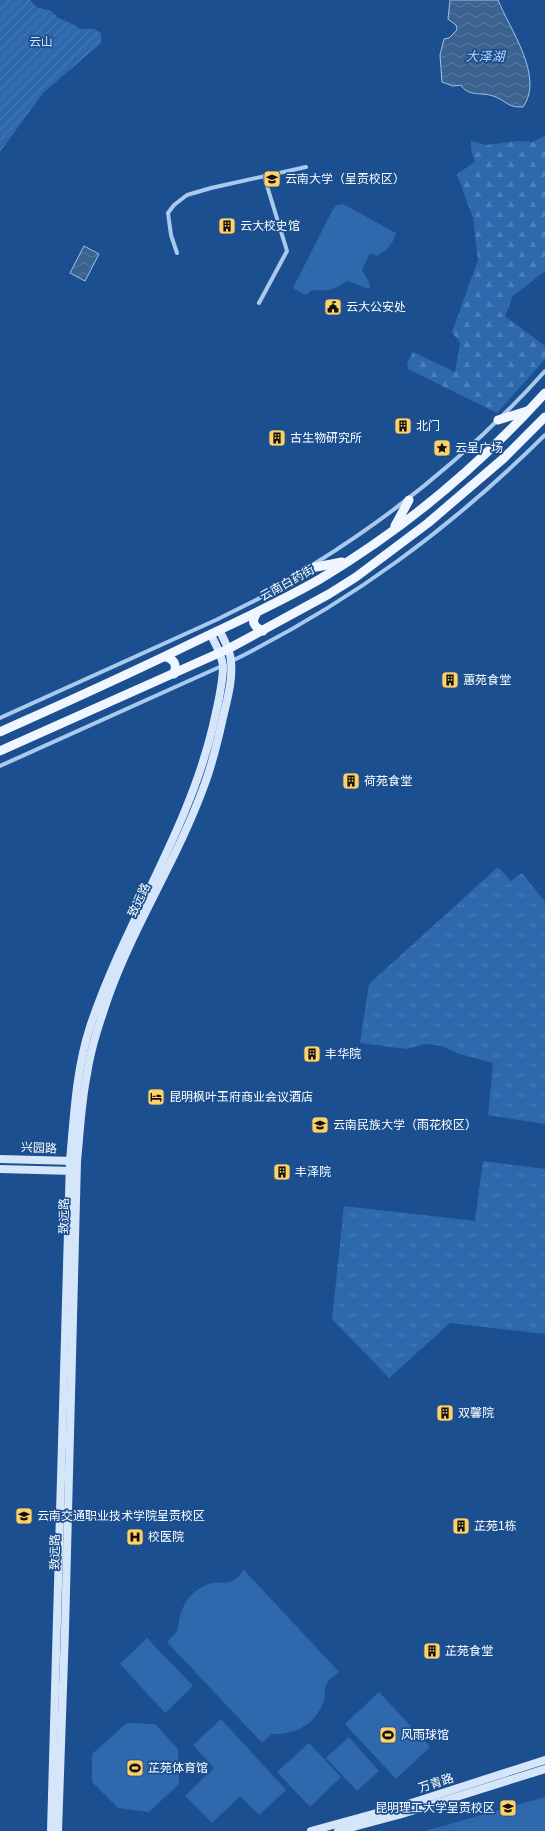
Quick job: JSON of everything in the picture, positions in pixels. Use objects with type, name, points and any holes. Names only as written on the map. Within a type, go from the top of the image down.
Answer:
[{"type":"main road","name":"云南白药街","points":[[0,732],[256,614],[320,579],[394,529],[456,481],[494,446],[545,392]]},
{"type":"main road","points":[[498,420],[529,410]]},
{"type":"main road","points":[[0,751],[174,674],[263,631],[356,577],[428,523],[504,458],[545,417]]},
{"type":"main road","points":[[394,529],[409,500]]},
{"type":"main road","points":[[306,569],[349,560]]},
{"type":"main road","points":[[256,614],[253,618],[254,624],[257,628],[263,631]]},
{"type":"main road","name":"致远路","points":[[73,1161],[86,1079],[97,1031],[109,994],[189,822],[204,787],[215,753],[231,677],[231,662],[215,633]]},
{"type":"main road","name":"致远路","points":[[58,1831],[65,1630],[73,1161],[78,1079],[90,1029],[118,954],[182,819],[195,787],[207,751],[215,715],[223,666],[224,650]]},
{"type":"main road","points":[[166,656],[172,658],[175,663],[176,668],[174,674]]},
{"type":"main road","name":"兴园路","points":[[0,1159],[73,1161]]},
{"type":"main road","name":"兴园路","points":[[0,1169],[73,1171]]},
{"type":"main road","name":"致远路","points":[[51,1831],[73,1171]]},
{"type":"main road","name":"万青路","points":[[311,1831],[402,1806],[545,1760]]},
{"type":"main road","name":"万青路","points":[[338,1831],[402,1814],[545,1769]]},
{"type":"street","points":[[177,253],[171,235],[168,214],[174,205],[188,195],[211,188],[306,167]]},
{"type":"street","points":[[259,303],[287,251],[264,176]]},
{"type":"street","points":[[0,718],[216,620],[258,599],[306,569],[409,500],[445,471],[498,420],[545,371]]},
{"type":"street","points":[[0,766],[223,666],[335,604],[397,563],[474,502],[545,435]]},
{"type":"green space","name":"云山","points":[[0,0],[30,0],[36,7],[51,11],[58,18],[75,25],[80,29],[94,29],[101,33],[101,43],[43,93],[0,152]]},
{"type":"green space","points":[[545,136],[545,271],[513,296],[505,316],[545,346],[545,359],[497,413],[408,369],[407,364],[413,352],[455,372],[460,343],[452,332],[478,260],[473,218],[457,174],[475,162],[471,149],[471,141],[486,145],[519,141],[532,142]]},
{"type":"green space","points":[[343,204],[396,233],[395,237],[387,249],[381,254],[377,256],[370,253],[362,270],[369,282],[369,289],[347,281],[334,289],[312,290],[306,295],[293,288],[332,211],[336,205]]},
{"type":"green space","points":[[498,867],[511,881],[522,873],[545,902],[545,1124],[488,1115],[493,1063],[459,1054],[442,1046],[426,1044],[407,1049],[360,1043],[369,984]]},
{"type":"green space","points":[[483,1161],[545,1169],[545,1334],[450,1323],[389,1378],[332,1319],[344,1206],[475,1221]]},
{"type":"green space","points":[[244,1570],[339,1672],[327,1683],[323,1703],[319,1711],[309,1723],[295,1731],[271,1734],[262,1743],[167,1642],[178,1630],[180,1615],[183,1607],[191,1595],[204,1586],[212,1583],[232,1581]]},
{"type":"green space","points":[[147,1638],[193,1686],[165,1713],[120,1664]]},
{"type":"green space","name":"风雨球馆","points":[[379,1692],[430,1747],[396,1779],[345,1724]]},
{"type":"green space","points":[[221,1719],[286,1790],[259,1815],[240,1796],[212,1823],[185,1796],[214,1768],[193,1745]]},
{"type":"green space","name":"芷苑体育馆","points":[[127,1723],[155,1724],[178,1749],[179,1784],[149,1812],[118,1808],[92,1782],[92,1754]]},
{"type":"green space","points":[[349,1737],[379,1771],[357,1791],[326,1758]]},
{"type":"green space","points":[[309,1743],[341,1777],[310,1807],[277,1772]]},
{"type":"green space","name":"昆明理工大学呈贡校区","points":[[545,1797],[545,1831],[425,1831]]},
{"type":"water","name":"大泽湖","points":[[450,0],[498,0],[517,38],[528,67],[530,82],[529,95],[523,107],[510,105],[493,96],[471,93],[464,89],[461,85],[453,86],[442,82],[440,55],[444,39],[449,38],[457,30],[456,25],[448,19]]},
{"type":"water","points":[[84,246],[99,254],[85,281],[70,273]]},
{"type":"place","name":"云南大学（呈贡校区）","points":[[272,179]]},
{"type":"place","name":"云大校史馆","points":[[227,226]]},
{"type":"place","name":"云大公安处","points":[[333,307]]},
{"type":"place","name":"北门","points":[[403,426]]},
{"type":"place","name":"古生物研究所","points":[[277,438]]},
{"type":"place","name":"云呈广场","points":[[442,448]]},
{"type":"place","name":"蕙苑食堂","points":[[450,680]]},
{"type":"place","name":"荷苑食堂","points":[[351,781]]},
{"type":"place","name":"丰华院","points":[[312,1054]]},
{"type":"place","name":"昆明枫叶玉府商业会议酒店","points":[[156,1097]]},
{"type":"place","name":"云南民族大学（雨花校区）","points":[[320,1125]]},
{"type":"place","name":"丰泽院","points":[[282,1172]]},
{"type":"place","name":"双馨院","points":[[445,1413]]},
{"type":"place","name":"云南交通职业技术学院呈贡校区","points":[[24,1516]]},
{"type":"place","name":"芷苑1栋","points":[[461,1526]]},
{"type":"place","name":"校医院","points":[[135,1537]]},
{"type":"place","name":"芷苑食堂","points":[[432,1651]]},
{"type":"place","name":"风雨球馆","points":[[388,1735]]},
{"type":"place","name":"芷苑体育馆","points":[[135,1768]]},
{"type":"place","name":"昆明理工大学呈贡校区","points":[[508,1808]]}]
